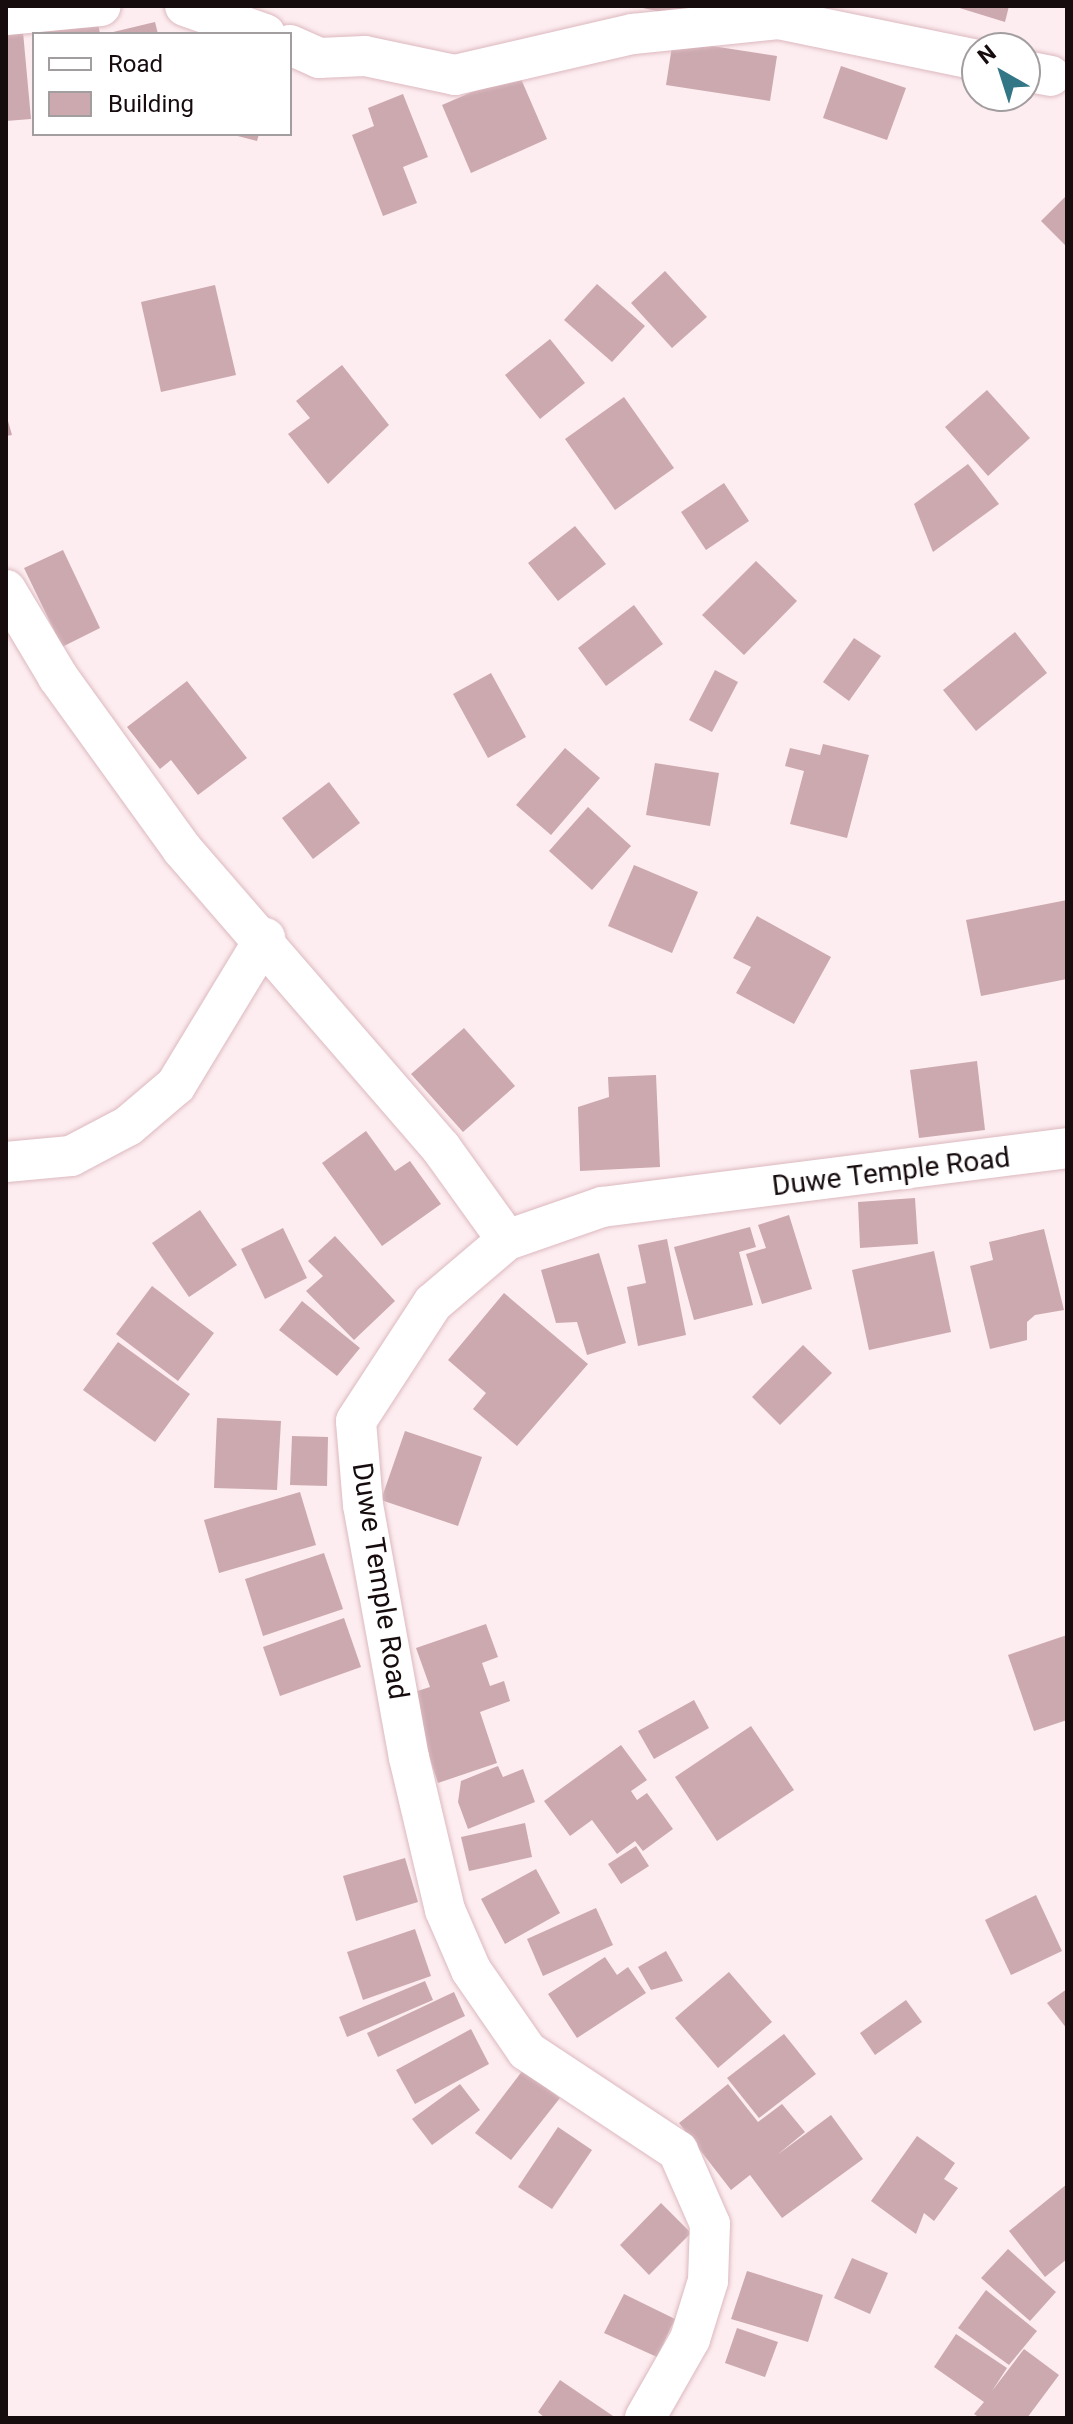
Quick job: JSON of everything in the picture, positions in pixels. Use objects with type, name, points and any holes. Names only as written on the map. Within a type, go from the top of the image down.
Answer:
[{"type":"street","points":[[6,15],[101,6]]},
{"type":"street","points":[[185,6],[259,32]]},
{"type":"street","points":[[292,46],[319,58],[365,56],[455,75],[633,34],[778,19],[961,57]]},
{"type":"street","points":[[6,590],[58,677],[182,849],[265,938],[441,1148],[507,1240]]},
{"type":"street","points":[[6,1162],[71,1156],[152,1106],[199,1052],[265,938]]},
{"type":"street","name":"Duwe Temple Road","points":[[658,2416],[690,2339],[708,2281],[710,2224],[678,2151],[527,2051],[471,1970],[445,1910],[409,1758],[363,1505],[356,1421],[433,1303],[507,1240],[602,1207],[1067,1148]]},
{"type":"building","points":[[634,6],[690,6],[688,18]]},
{"type":"building","points":[[953,6],[1009,6],[1005,22]]},
{"type":"building","points":[[155,22],[158,32],[113,32]]},
{"type":"building","points":[[98,23],[100,32],[40,32]]},
{"type":"building","points":[[23,32],[31,119],[6,121],[6,33]]},
{"type":"building","points":[[673,40],[777,56],[770,101],[666,85]]},
{"type":"building","points":[[841,66],[906,88],[887,140],[823,118]]},
{"type":"building","points":[[518,72],[547,139],[471,173],[442,105]]},
{"type":"building","points":[[403,94],[428,157],[403,167],[417,203],[383,216],[352,135],[374,126],[368,108]]},
{"type":"building","points":[[238,136],[258,136],[257,141]]},
{"type":"building","points":[[1067,195],[1067,247],[1041,221]]},
{"type":"building","points":[[665,271],[707,317],[672,348],[631,303]]},
{"type":"building","points":[[597,284],[645,326],[612,362],[564,320]]},
{"type":"building","points":[[215,285],[236,375],[161,392],[141,302]]},
{"type":"building","points":[[550,339],[585,383],[540,419],[505,375]]},
{"type":"building","points":[[342,365],[389,425],[328,484],[288,434],[310,418],[296,401]]},
{"type":"building","points":[[987,390],[1030,438],[988,476],[945,427]]},
{"type":"building","points":[[624,397],[674,468],[615,510],[565,439]]},
{"type":"building","points":[[6,414],[12,435],[6,436]]},
{"type":"building","points":[[968,464],[999,504],[933,552],[914,504]]},
{"type":"building","points":[[724,483],[749,521],[706,550],[681,512]]},
{"type":"building","points":[[575,526],[606,564],[558,601],[528,563]]},
{"type":"building","points":[[63,550],[100,628],[62,647],[24,568]]},
{"type":"building","points":[[756,561],[797,601],[744,655],[702,615]]},
{"type":"building","points":[[634,605],[663,644],[606,686],[578,648]]},
{"type":"building","points":[[1015,632],[1047,673],[976,731],[943,690]]},
{"type":"building","points":[[854,638],[881,656],[849,701],[823,682]]},
{"type":"building","points":[[715,670],[738,682],[712,732],[689,720]]},
{"type":"building","points":[[491,673],[526,737],[488,758],[453,694]]},
{"type":"building","points":[[187,681],[247,758],[198,795],[171,760],[160,769],[127,727]]},
{"type":"building","points":[[823,744],[869,755],[847,838],[790,824],[804,771],[785,766],[790,748],[820,755]]},
{"type":"building","points":[[565,748],[600,778],[551,835],[516,805]]},
{"type":"building","points":[[655,763],[719,773],[710,826],[646,815]]},
{"type":"building","points":[[329,782],[360,823],[313,859],[282,818]]},
{"type":"building","points":[[588,807],[631,846],[592,890],[549,851]]},
{"type":"building","points":[[634,865],[698,892],[672,953],[608,926]]},
{"type":"building","points":[[1067,900],[1067,979],[981,996],[966,920]]},
{"type":"building","points":[[757,916],[831,957],[794,1024],[736,993],[751,967],[733,958]]},
{"type":"building","points":[[464,1028],[515,1086],[463,1132],[411,1074]]},
{"type":"building","points":[[977,1061],[985,1130],[919,1138],[910,1070]]},
{"type":"building","points":[[656,1075],[660,1167],[580,1171],[578,1107],[609,1097],[608,1077]]},
{"type":"building","points":[[366,1131],[395,1171],[410,1161],[441,1204],[382,1246],[322,1163]]},
{"type":"building","points":[[915,1198],[918,1244],[860,1248],[858,1202]]},
{"type":"building","points":[[200,1210],[237,1265],[189,1297],[152,1243]]},
{"type":"building","points":[[789,1215],[812,1289],[762,1304],[746,1254],[766,1248],[758,1225]]},
{"type":"building","points":[[750,1227],[756,1247],[739,1252],[753,1305],[694,1320],[674,1247]]},
{"type":"building","points":[[283,1228],[307,1278],[265,1299],[241,1249]]},
{"type":"building","points":[[1044,1229],[1064,1310],[1035,1315],[1027,1322],[1027,1340],[990,1349],[970,1266],[993,1260],[989,1242]]},
{"type":"building","points":[[335,1236],[395,1301],[354,1340],[306,1291],[323,1276],[308,1261]]},
{"type":"building","points":[[667,1239],[686,1335],[638,1346],[627,1287],[646,1283],[638,1245]]},
{"type":"building","points":[[934,1251],[951,1332],[869,1350],[852,1270]]},
{"type":"building","points":[[599,1253],[626,1343],[587,1355],[577,1322],[556,1323],[541,1270]]},
{"type":"building","points":[[152,1286],[214,1333],[178,1381],[116,1334]]},
{"type":"building","points":[[504,1293],[588,1364],[517,1446],[473,1409],[486,1393],[448,1360]]},
{"type":"building","points":[[302,1301],[360,1348],[337,1376],[279,1330]]},
{"type":"building","points":[[118,1342],[190,1394],[155,1442],[83,1390]]},
{"type":"building","points":[[803,1345],[832,1373],[780,1425],[752,1397]]},
{"type":"building","points":[[217,1418],[281,1421],[277,1490],[214,1488]]},
{"type":"building","points":[[405,1431],[482,1457],[458,1526],[381,1500]]},
{"type":"building","points":[[292,1436],[328,1437],[327,1486],[290,1485]]},
{"type":"building","points":[[300,1492],[316,1545],[219,1573],[204,1520]]},
{"type":"building","points":[[324,1553],[343,1609],[263,1636],[245,1579]]},
{"type":"building","points":[[344,1618],[361,1667],[280,1696],[263,1647]]},
{"type":"building","points":[[486,1624],[498,1657],[482,1663],[490,1686],[504,1681],[510,1701],[480,1712],[497,1763],[438,1783],[408,1694],[430,1687],[416,1648]]},
{"type":"building","points":[[1067,1635],[1067,1720],[1034,1731],[1008,1655]]},
{"type":"building","points":[[694,1700],[709,1728],[654,1759],[638,1731]]},
{"type":"building","points":[[751,1726],[794,1790],[717,1841],[675,1777]]},
{"type":"building","points":[[621,1745],[647,1780],[631,1791],[637,1800],[647,1793],[673,1829],[643,1851],[635,1841],[617,1854],[592,1820],[570,1836],[544,1801]]},
{"type":"building","points":[[498,1766],[503,1777],[523,1769],[535,1802],[468,1829],[458,1802],[461,1781]]},
{"type":"building","points":[[525,1823],[532,1857],[469,1871],[461,1837]]},
{"type":"building","points":[[636,1846],[649,1866],[621,1884],[608,1864]]},
{"type":"building","points":[[405,1858],[418,1902],[356,1921],[343,1876]]},
{"type":"building","points":[[536,1869],[560,1913],[505,1944],[481,1899]]},
{"type":"building","points":[[1036,1895],[1062,1951],[1011,1975],[985,1920]]},
{"type":"building","points":[[596,1908],[613,1945],[543,1976],[527,1939]]},
{"type":"building","points":[[415,1929],[431,1976],[363,2000],[347,1952]]},
{"type":"building","points":[[666,1951],[683,1981],[651,1990],[638,1967]]},
{"type":"building","points":[[605,1957],[617,1975],[628,1967],[646,1993],[577,2038],[548,1994]]},
{"type":"building","points":[[729,1972],[772,2022],[718,2068],[675,2018]]},
{"type":"building","points":[[425,1981],[433,2000],[347,2037],[339,2017]]},
{"type":"building","points":[[1067,1989],[1067,2029],[1047,2003]]},
{"type":"building","points":[[454,1992],[465,2016],[378,2057],[367,2033]]},
{"type":"building","points":[[906,2000],[922,2022],[875,2055],[860,2033]]},
{"type":"building","points":[[471,2029],[489,2064],[415,2104],[396,2070]]},
{"type":"building","points":[[784,2034],[816,2074],[759,2118],[727,2078]]},
{"type":"building","points":[[523,2070],[560,2098],[511,2160],[475,2133]]},
{"type":"building","points":[[460,2084],[480,2110],[432,2145],[412,2119]]},
{"type":"building","points":[[728,2084],[758,2122],[782,2104],[805,2132],[777,2155],[831,2115],[863,2159],[782,2218],[750,2175],[731,2190],[679,2123]]},
{"type":"building","points":[[558,2127],[592,2150],[552,2209],[518,2187]]},
{"type":"building","points":[[917,2136],[955,2163],[944,2179],[958,2188],[934,2221],[924,2213],[916,2234],[871,2201]]},
{"type":"building","points":[[1067,2184],[1067,2259],[1045,2277],[1009,2231]]},
{"type":"building","points":[[661,2203],[691,2233],[649,2275],[620,2245]]},
{"type":"building","points":[[1008,2249],[1056,2292],[1030,2321],[981,2278]]},
{"type":"building","points":[[852,2258],[888,2273],[870,2314],[834,2298]]},
{"type":"building","points":[[747,2271],[823,2295],[808,2342],[731,2319]]},
{"type":"building","points":[[986,2290],[1037,2331],[1009,2365],[958,2328]]},
{"type":"building","points":[[624,2294],[675,2319],[657,2357],[604,2333]]},
{"type":"building","points":[[737,2328],[778,2342],[765,2377],[725,2363]]},
{"type":"building","points":[[956,2334],[1007,2368],[992,2391],[1024,2349],[1059,2375],[1027,2418],[980,2418],[974,2414],[984,2402],[934,2367]]},
{"type":"building","points":[[560,2380],[616,2418],[545,2418],[538,2412]]}]
